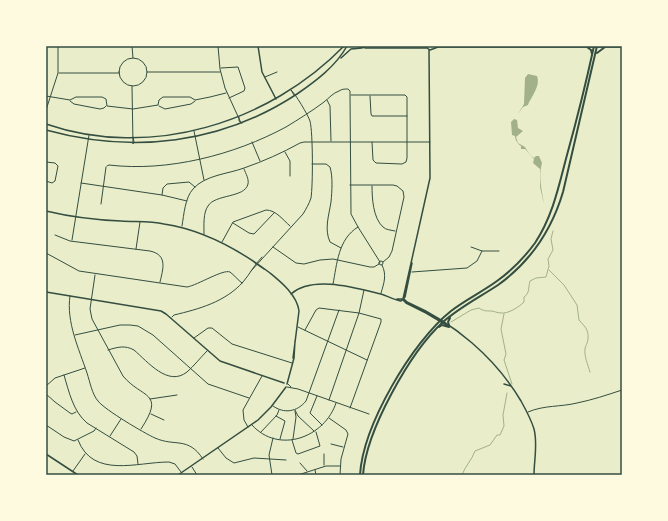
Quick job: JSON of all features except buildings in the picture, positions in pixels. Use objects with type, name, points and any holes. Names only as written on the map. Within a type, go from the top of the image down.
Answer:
[{"type":"main road","points":[[361,475],[367,447],[386,405],[416,354],[442,321],[507,278],[521,265],[539,243],[553,219],[560,202],[590,63],[592,51],[587,47]]},
{"type":"main road","points":[[590,63],[596,47]]},
{"type":"main road","points":[[361,475],[361,458],[365,443],[383,404],[414,353],[429,332],[462,303],[502,277],[518,262],[535,242],[545,225],[553,205],[577,124],[595,57],[596,47]]},
{"type":"main road","points":[[595,57],[599,51],[605,47]]},
{"type":"main road","points":[[438,327],[449,326],[448,322],[451,315]]},
{"type":"street","points":[[46,110],[58,73],[58,46]]},
{"type":"street","points":[[132,46],[132,58]]},
{"type":"street","points":[[218,46],[220,72],[226,93],[242,123]]},
{"type":"street","points":[[258,46],[260,63],[264,77],[276,99]]},
{"type":"street","points":[[46,130],[88,140],[132,144],[164,142],[195,137],[242,123],[268,111],[295,95],[316,76],[343,46]]},
{"type":"street","points":[[335,64],[348,46]]},
{"type":"street","points":[[355,46],[366,48]]},
{"type":"street","points":[[415,46],[423,46]]},
{"type":"street","points":[[46,124],[88,134],[133,137],[163,135],[216,125],[239,117],[276,99],[335,64],[351,50],[383,47],[622,47]]},
{"type":"street","points":[[403,299],[430,180],[430,48]]},
{"type":"street","points":[[339,51],[342,51],[343,53]]},
{"type":"street","points":[[132,58],[142,62],[145,66],[146,72],[141,83],[132,86],[123,82],[120,78],[119,72],[123,63],[132,58]]},
{"type":"street","points":[[220,68],[238,67],[245,88],[244,91],[229,98]]},
{"type":"street","points":[[58,73],[119,72]]},
{"type":"street","points":[[146,72],[220,72]]},
{"type":"street","points":[[264,77],[277,72]]},
{"type":"street","points":[[132,86],[134,142],[132,144]]},
{"type":"street","points":[[101,204],[106,165],[153,165],[200,159],[252,142],[286,126],[307,114],[340,90],[348,89],[350,95],[350,210],[358,227],[380,262]]},
{"type":"street","points":[[171,318],[174,315],[208,306],[230,293],[242,283],[264,256],[303,214],[309,203],[311,193],[312,164],[311,126],[307,114],[291,90]]},
{"type":"street","points":[[46,96],[70,100],[74,104],[100,109],[107,106],[133,110],[158,105],[165,109],[191,104],[195,100],[210,98],[226,93]]},
{"type":"street","points":[[350,95],[406,96],[408,99],[408,142],[406,162],[402,164],[376,163],[372,160],[372,142]]},
{"type":"street","points":[[370,95],[372,116],[408,116]]},
{"type":"street","points":[[70,100],[76,97],[100,97],[106,100],[107,106]]},
{"type":"street","points":[[158,105],[159,100],[163,97],[190,97],[195,100]]},
{"type":"street","points":[[327,100],[330,106],[331,142]]},
{"type":"street","points":[[64,135],[65,129]]},
{"type":"street","points":[[193,130],[195,132],[204,181]]},
{"type":"street","points":[[72,241],[88,134]]},
{"type":"street","points":[[163,135],[164,142]]},
{"type":"street","points":[[252,142],[260,162]]},
{"type":"street","points":[[182,227],[187,201],[195,186],[204,181],[244,169],[300,143],[430,142]]},
{"type":"street","points":[[285,151],[290,161],[290,176]]},
{"type":"street","points":[[46,162],[55,163],[58,166],[55,181],[52,183],[46,181]]},
{"type":"street","points":[[312,164],[326,164],[330,167],[331,199],[328,218],[328,234],[330,242],[341,248]]},
{"type":"street","points":[[204,234],[206,210],[208,205],[219,198],[242,191],[247,187],[248,182],[244,169]]},
{"type":"street","points":[[162,195],[163,188],[167,184],[189,182],[195,186]]},
{"type":"street","points":[[81,183],[162,195],[187,201]]},
{"type":"street","points":[[350,185],[393,185],[397,186],[403,191],[404,197],[391,255],[383,262],[382,265],[386,277],[381,294]]},
{"type":"street","points":[[372,185],[372,202],[380,222],[384,228],[396,231]]},
{"type":"street","points":[[222,242],[233,222],[266,210],[270,210],[275,213],[291,227]]},
{"type":"street","points":[[46,211],[76,217],[165,224],[182,227],[204,234],[222,242],[253,261],[276,278],[291,294],[298,306],[293,358],[288,379],[272,406],[252,425],[192,467],[178,475]]},
{"type":"street","points":[[233,222],[249,233],[254,234],[275,213]]},
{"type":"street","points":[[136,249],[140,222]]},
{"type":"street","points":[[332,285],[341,248],[347,236],[358,227]]},
{"type":"street","points":[[55,235],[72,241],[154,252],[161,257],[163,267],[160,283]]},
{"type":"street","points":[[272,247],[296,263],[304,264],[324,259],[338,260],[374,267],[380,262]]},
{"type":"street","points":[[471,247],[482,251],[499,251]]},
{"type":"street","points":[[410,272],[467,268],[477,261],[482,251]]},
{"type":"street","points":[[46,253],[79,271],[96,274],[182,286],[192,286],[226,272],[230,273],[242,283]]},
{"type":"street","points":[[96,274],[91,316],[97,330],[120,373],[125,379],[146,394],[150,399],[152,408],[151,414],[141,430]]},
{"type":"street","points":[[291,294],[305,286],[332,285],[356,288],[396,299],[403,299],[449,326],[479,349],[492,363],[511,386],[527,412],[534,429],[536,439],[534,475]]},
{"type":"street","points":[[329,400],[359,313],[364,290]]},
{"type":"street","points":[[46,292],[155,309],[166,314],[222,362],[369,414]]},
{"type":"street","points":[[70,296],[70,313],[75,336],[93,391],[98,400],[104,407],[160,440],[180,442],[189,445],[196,450],[203,459]]},
{"type":"street","points":[[304,330],[314,312],[318,308],[339,309],[359,313],[379,318],[381,321],[350,408]]},
{"type":"street","points":[[272,406],[279,410],[288,411],[295,410],[304,404],[339,309]]},
{"type":"street","points":[[75,336],[125,324],[142,328],[153,335],[208,384],[249,398]]},
{"type":"street","points":[[194,338],[209,327],[213,328],[232,344],[292,363]]},
{"type":"street","points":[[297,327],[367,360]]},
{"type":"street","points":[[108,350],[120,346],[130,348],[158,371],[169,376],[180,376],[191,368],[207,350]]},
{"type":"street","points":[[46,386],[54,379],[85,368]]},
{"type":"street","points":[[64,375],[77,412],[85,421],[136,453],[138,464]]},
{"type":"street","points":[[248,427],[242,413],[262,376]]},
{"type":"street","points":[[504,384],[511,386]]},
{"type":"street","points":[[527,412],[541,408],[577,403],[622,390]]},
{"type":"street","points":[[46,394],[56,404],[71,413],[77,412]]},
{"type":"street","points":[[150,399],[178,395]]},
{"type":"street","points":[[317,396],[310,413],[323,425]]},
{"type":"street","points":[[252,425],[260,432],[273,438],[280,440],[293,440],[315,432],[329,418],[336,403]]},
{"type":"street","points":[[260,432],[276,416],[279,410]]},
{"type":"street","points":[[295,410],[298,416],[315,432],[321,444],[320,446],[296,453],[293,440],[296,417],[295,410]]},
{"type":"street","points":[[151,414],[164,420]]},
{"type":"street","points":[[276,416],[285,421],[280,440]]},
{"type":"street","points":[[110,437],[122,418]]},
{"type":"street","points":[[329,418],[347,432],[348,436],[340,466],[340,475]]},
{"type":"street","points":[[46,424],[68,439],[74,441],[94,431],[96,428]]},
{"type":"street","points":[[272,475],[270,451],[273,438]]},
{"type":"street","points":[[78,440],[85,454],[109,466],[117,467],[170,462],[175,464],[182,473]]},
{"type":"street","points":[[331,444],[344,447]]},
{"type":"street","points":[[218,448],[226,458],[232,462],[252,458],[286,460]]},
{"type":"street","points":[[46,454],[78,475]]},
{"type":"street","points":[[73,472],[85,454]]},
{"type":"street","points":[[324,454],[324,466]]},
{"type":"street","points":[[300,463],[307,472]]},
{"type":"street","points":[[298,475],[324,466],[340,466]]},
{"type":"street","points":[[192,467],[197,475]]},
{"type":"street","points":[[314,470],[316,475]]},
{"type":"shaded area","points":[[528,74],[537,76],[538,84],[528,105],[523,107],[518,114],[524,104],[525,78]]},
{"type":"shaded area","points":[[514,119],[517,120],[518,128],[523,131],[516,137],[518,143],[515,136],[512,135],[511,122]]},
{"type":"shaded area","points":[[518,143],[525,147],[534,158],[539,156],[542,163],[540,178],[540,169],[533,163],[534,159],[525,149],[521,149],[521,146]]},
{"type":"waterway","points":[[451,322],[471,310],[479,308],[485,311],[504,313],[513,310],[522,304],[524,302],[524,297],[528,292],[530,281],[536,278],[546,277],[549,266],[548,259],[553,250],[551,239],[553,231]]},
{"type":"waterway","points":[[549,270],[564,285],[577,305],[579,320],[586,328],[588,333],[585,352],[590,372]]},
{"type":"waterway","points":[[504,314],[501,329],[506,354],[504,360],[512,384]]},
{"type":"waterway","points":[[462,475],[475,451],[490,445],[497,435],[500,435],[504,426],[503,415],[507,393]]}]
